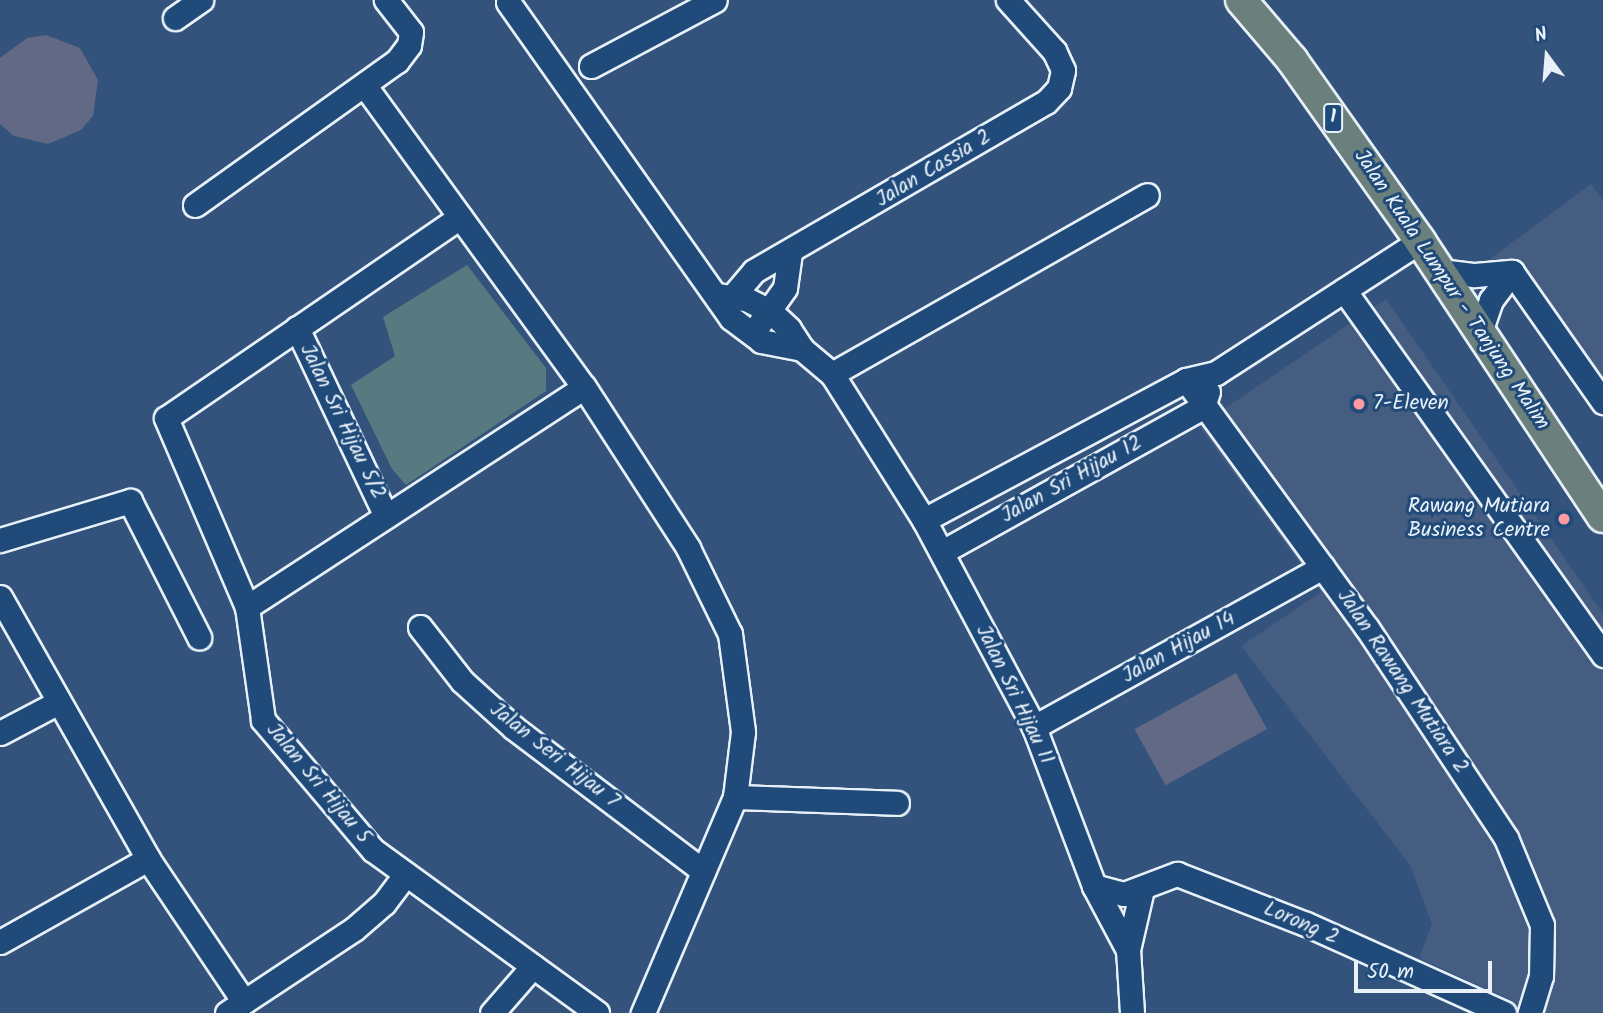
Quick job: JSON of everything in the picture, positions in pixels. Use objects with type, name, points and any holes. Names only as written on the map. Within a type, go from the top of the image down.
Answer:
[{"type":"main road","name":"Jalan Kuala Lumpur - Tanjung Malim","points":[[1241,0],[1292,60],[1420,241],[1481,329],[1603,517]]},
{"type":"street","points":[[175,18],[201,0]]},
{"type":"street","points":[[195,205],[397,61],[409,45],[411,32],[386,0]]},
{"type":"street","points":[[591,66],[715,0]]},
{"type":"street","name":"Jalan Cassia 2","points":[[724,299],[754,271],[790,254],[1046,102],[1059,88],[1063,70],[1054,51],[1008,0]]},
{"type":"street","points":[[508,2],[751,336],[802,349]]},
{"type":"street","points":[[365,86],[584,387],[688,548],[730,634],[743,732],[734,797],[643,1013]]},
{"type":"street","points":[[832,374],[1147,195]]},
{"type":"street","points":[[297,328],[460,217]]},
{"type":"street","name":"Jalan Sri Hijau 12","points":[[924,520],[1186,380],[1216,373],[1420,241]]},
{"type":"street","points":[[751,336],[785,288],[790,254]]},
{"type":"street","points":[[1440,271],[1475,275],[1512,272]]},
{"type":"street","points":[[1481,329],[1491,300],[1512,272]]},
{"type":"street","points":[[1512,272],[1603,402]]},
{"type":"street","points":[[1344,290],[1603,655]]},
{"type":"street","points":[[724,299],[769,311],[789,328],[802,349]]},
{"type":"street","name":"Jalan Sri Hijau 5","points":[[297,328],[166,418],[247,607],[262,720],[373,850],[597,1013]]},
{"type":"street","name":"Jalan Sri Hijau 5/2","points":[[297,328],[386,516]]},
{"type":"street","name":"Jalan Sri Hijau 11","points":[[802,349],[832,374],[942,552],[1034,727],[1094,886],[1128,950]]},
{"type":"street","points":[[1203,407],[1216,373]]},
{"type":"street","name":"Jalan Rawang Mutiara 2","points":[[1186,380],[1203,407],[1323,567],[1506,838],[1542,925],[1541,976],[1530,1013]]},
{"type":"street","points":[[247,607],[584,387]]},
{"type":"street","name":"Jalan Sri Hijau 12","points":[[942,552],[1203,407]]},
{"type":"street","points":[[0,540],[130,501],[198,637]]},
{"type":"street","name":"Jalan Hijau 14","points":[[1034,727],[1323,567]]},
{"type":"street","points":[[0,597],[57,703],[235,1008],[354,929],[384,903],[406,874]]},
{"type":"street","name":"Jalan Seri Hijau 7","points":[[420,626],[462,681],[513,728],[703,871]]},
{"type":"street","points":[[0,733],[57,703]]},
{"type":"street","points":[[734,797],[897,803]]},
{"type":"street","points":[[0,942],[148,859]]},
{"type":"street","name":"Lorong 2","points":[[1094,886],[1124,894],[1142,889],[1168,874],[1177,874],[1306,924],[1504,1013]]},
{"type":"street","name":"Jalan Sri Hijau 11","points":[[1132,1013],[1128,950],[1142,889]]},
{"type":"street","points":[[492,1013],[533,966]]},
{"type":"shaded area","points":[[1591,184],[1603,201],[1603,420],[1491,258]]},
{"type":"shaded area","points":[[1386,299],[1603,614],[1603,1013],[1539,1013],[1419,958],[1432,924],[1410,865],[1241,646],[1321,592],[1199,426]]},
{"type":"green space","points":[[467,265],[546,368],[546,391],[406,485],[392,469],[351,385],[395,356],[383,317]]},
{"type":"building","points":[[46,35],[80,48],[98,80],[93,116],[81,130],[48,144],[14,136],[0,124],[0,58],[27,38]]},
{"type":"building","points":[[1236,673],[1267,729],[1166,785],[1135,729]]},
{"type":"place","name":"7-Eleven","points":[[1359,404]]},
{"type":"place","name":"Rawang Mutiara Business Centre","points":[[1564,519]]}]
